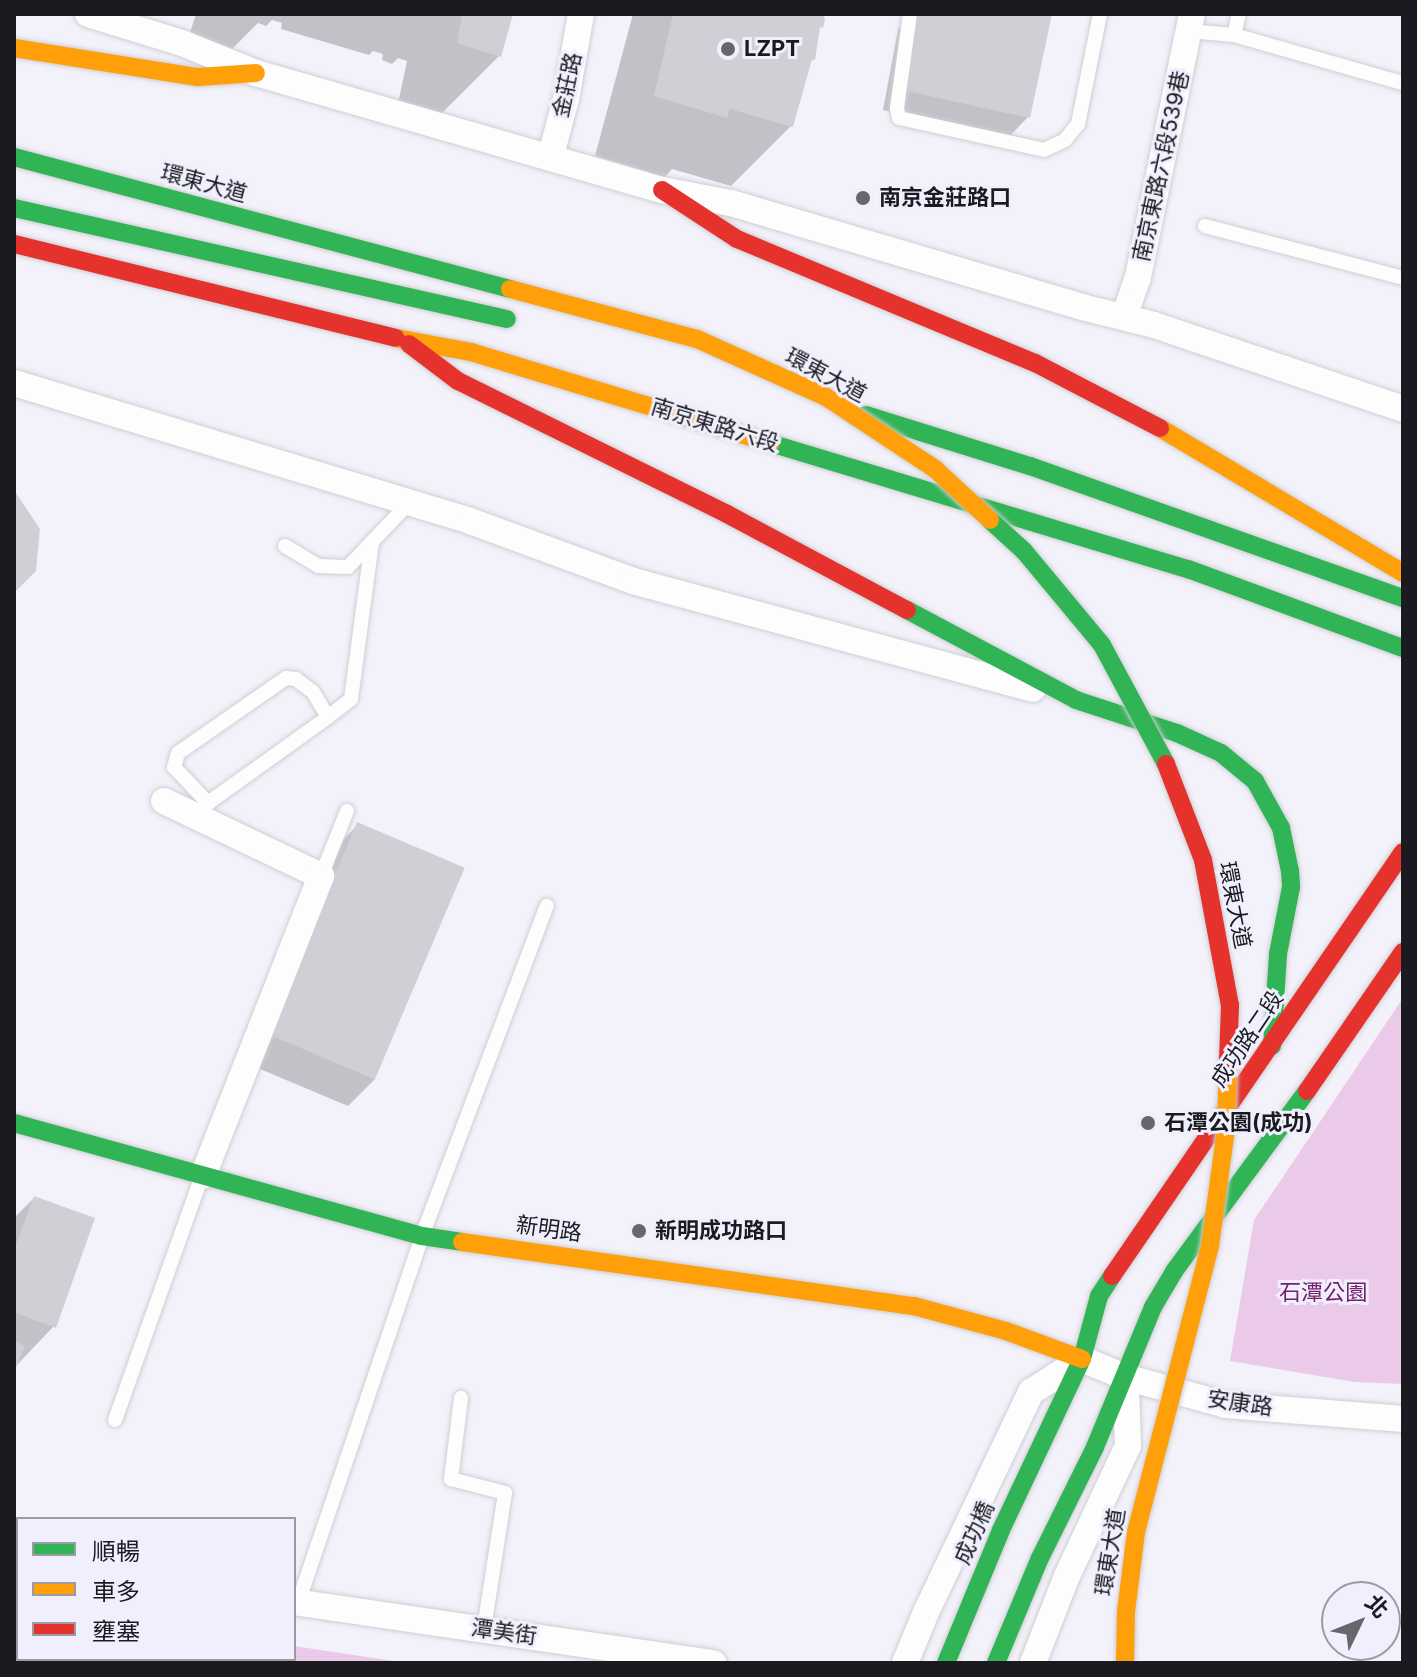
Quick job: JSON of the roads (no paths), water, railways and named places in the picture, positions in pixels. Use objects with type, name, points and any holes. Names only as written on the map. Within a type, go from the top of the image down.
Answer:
[{"type":"main road","points":[[14,48],[198,77],[256,73]]},
{"type":"main road","points":[[14,145],[196,209],[306,254],[532,320],[14,208]]},
{"type":"main road","name":"環東大道","points":[[14,157],[697,339],[826,397],[935,469],[1024,551],[1102,645],[1160,749],[1203,860],[1230,1005],[1226,1129],[1210,1246],[1165,1409],[1136,1532],[1126,1612],[1126,1663]]},
{"type":"main road","points":[[662,190],[737,239],[1035,363],[1189,443],[1403,573]]},
{"type":"main road","name":"南京東路六段","points":[[14,244],[404,340],[471,352],[1188,569],[1403,648]]},
{"type":"main road","points":[[404,340],[458,381],[727,514],[1076,700],[1177,733],[1221,753],[1255,781],[1281,828],[1291,887],[1278,954],[1272,1046]]},
{"type":"main road","points":[[711,367],[1030,466],[1403,598]]},
{"type":"main road","name":"環東大道","points":[[740,379],[871,441],[950,500],[1010,561],[1072,634],[1119,701],[1180,833],[1223,990],[1228,1108],[1210,1252],[1163,1414],[1135,1530],[1125,1605],[1126,1663]]},
{"type":"main road","name":"成功路二段","points":[[1053,1426],[1082,1359],[1099,1296],[1403,852]]},
{"type":"main road","points":[[996,1663],[1040,1558],[1095,1447],[1153,1307],[1175,1270],[1281,1129],[1403,952]]},
{"type":"main road","name":"新明路","points":[[14,1123],[422,1236],[914,1306],[1006,1331],[1082,1359]]},
{"type":"main road","name":"成功橋","points":[[946,1663],[1001,1530],[1053,1426]]},
{"type":"street","points":[[88,14],[182,43],[256,73],[551,155],[662,190],[731,203],[1124,317],[1403,409]]},
{"type":"street","name":"金莊路","points":[[551,155],[566,99],[581,14]]},
{"type":"street","name":"南京東路六段539巷","points":[[1124,317],[1138,277],[1190,22]]},
{"type":"street","points":[[14,383],[470,521],[633,581],[1076,700]]},
{"type":"street","points":[[164,801],[321,876],[203,1176]]},
{"type":"street","points":[[905,1663],[1031,1392],[1082,1359]]},
{"type":"street","name":"安康路","points":[[1082,1359],[1125,1377],[1226,1405],[1403,1419]]},
{"type":"street","points":[[1033,1663],[1067,1576],[1128,1446],[1125,1377]]},
{"type":"street","name":"潭美街","points":[[296,1602],[714,1663]]},
{"type":"lane","points":[[910,14],[897,108],[899,118],[1044,150],[1065,140],[1078,124],[1100,14]]},
{"type":"lane","points":[[1234,35],[1239,14]]},
{"type":"lane","points":[[1190,22],[1403,83]]},
{"type":"lane","points":[[1205,226],[1403,278]]},
{"type":"lane","points":[[285,546],[318,566],[348,567],[409,503]]},
{"type":"lane","points":[[328,717],[313,692],[296,679],[286,678],[178,753],[174,767],[208,803],[328,717],[351,699],[370,580],[372,542]]},
{"type":"lane","points":[[321,876],[347,811]]},
{"type":"lane","points":[[296,1602],[422,1236],[547,906]]},
{"type":"lane","points":[[115,1420],[203,1176]]},
{"type":"lane","points":[[461,1398],[451,1479],[505,1493],[484,1629]]},
{"type":"place","name":"LZPT","points":[[728,49]]},
{"type":"place","name":"南京金莊路口","points":[[863,198]]},
{"type":"place","name":"石潭公園(成功)","points":[[1148,1123]]},
{"type":"place","name":"新明成功路口","points":[[639,1231]]},
{"type":"park label","name":"石潭公園","points":[[1323,1293]]}]
